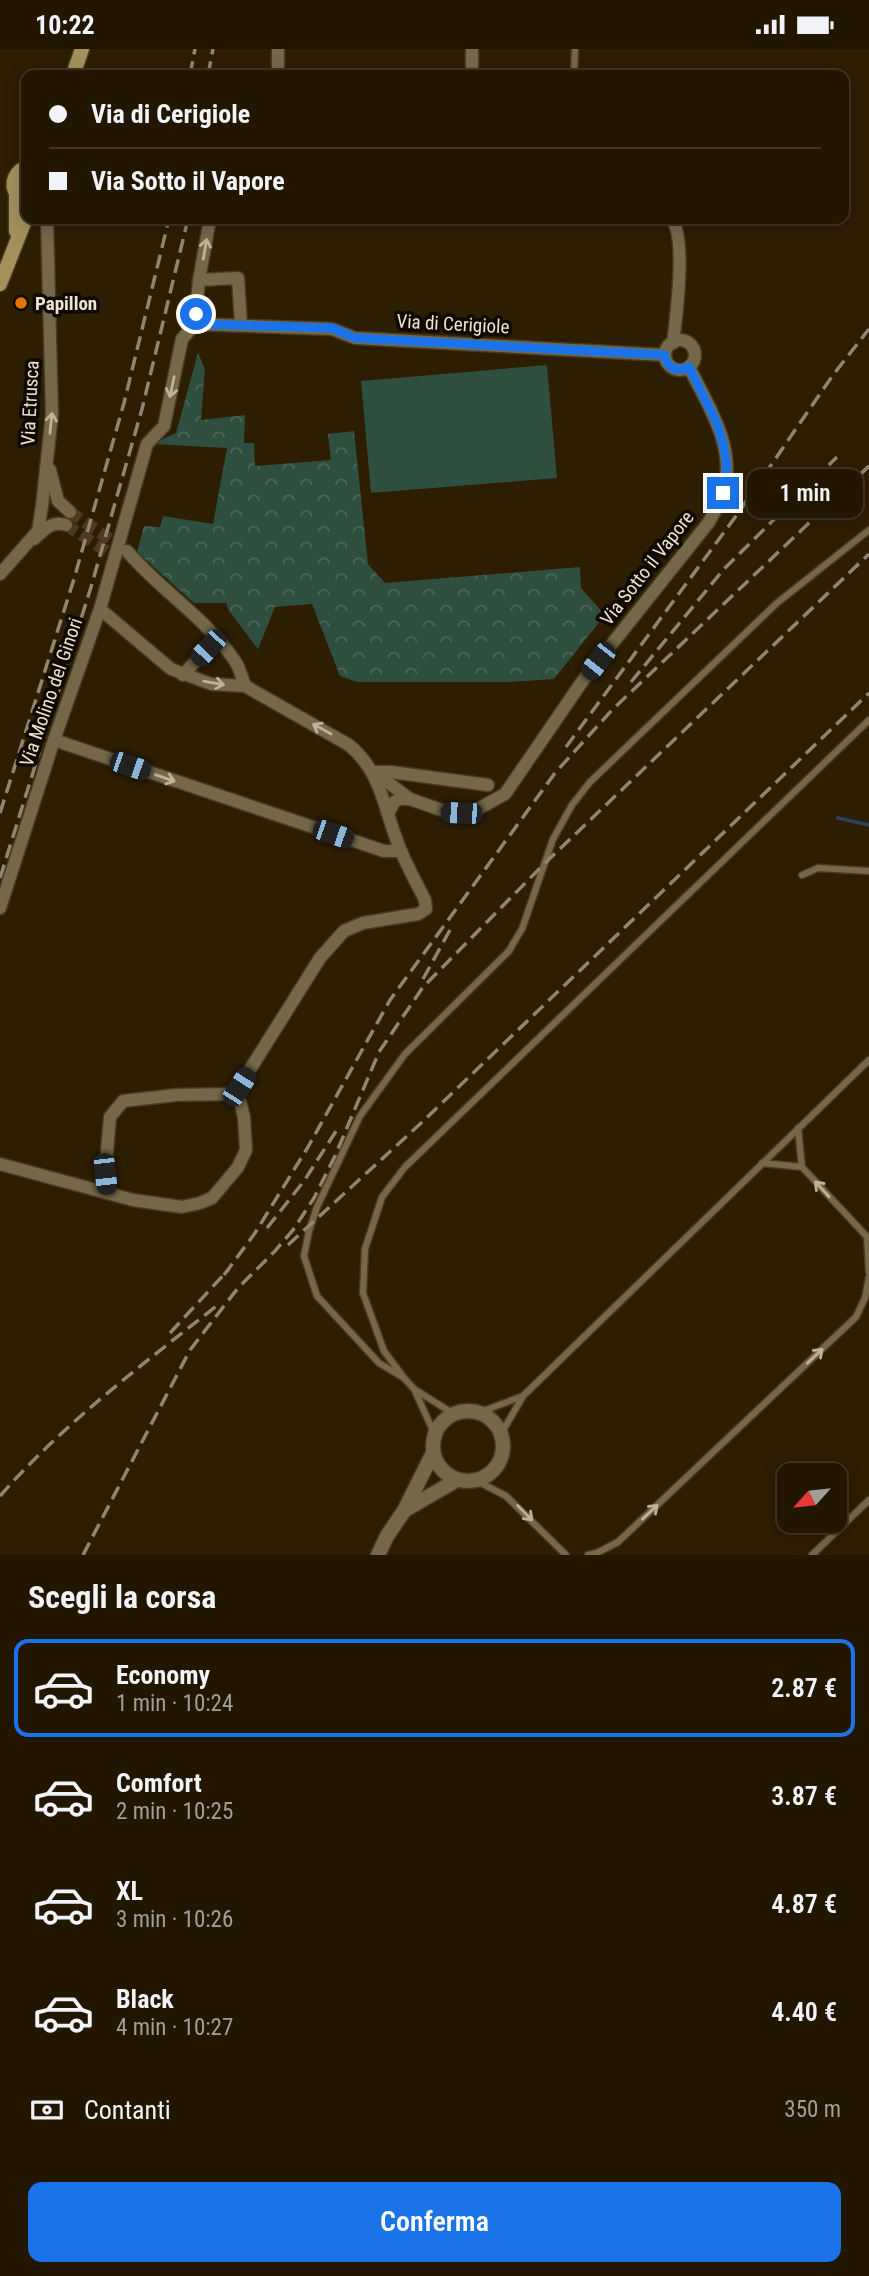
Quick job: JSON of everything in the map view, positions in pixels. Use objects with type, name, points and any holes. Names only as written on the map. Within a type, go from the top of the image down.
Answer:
[{"type":"main road","points":[[75,70],[82,49]]},
{"type":"main road","points":[[14,250],[21,198],[13,184],[14,178],[21,170]]},
{"type":"main road","points":[[0,284],[24,224]]},
{"type":"street","points":[[278,49],[278,70]]},
{"type":"street","points":[[472,49],[472,70]]},
{"type":"street","name":"Via Etrusca","points":[[4,571],[38,531],[52,414],[47,224]]},
{"type":"street","points":[[107,1193],[105,1174],[110,1117],[123,1101],[176,1095],[231,1094],[239,1087],[320,958],[344,931],[363,923],[423,913],[426,909],[425,900],[401,851],[374,772],[349,744],[245,686],[211,684],[171,670],[100,609],[147,444],[164,426],[182,339],[195,324],[199,280],[209,224]]},
{"type":"street","points":[[675,224],[679,241],[679,343]]},
{"type":"street","points":[[199,280],[238,278],[241,324]]},
{"type":"street","name":"Via di Cerigiole","points":[[195,324],[332,328],[355,338],[665,355]]},
{"type":"street","points":[[679,343],[694,352],[689,367],[680,370],[673,369],[665,355],[668,346],[679,343]]},
{"type":"street","name":"Via Sotto il Vapore","points":[[374,772],[410,799],[447,812],[477,810],[505,794],[584,679],[709,522],[723,493],[727,465],[716,421],[689,367]]},
{"type":"street","points":[[4,571],[40,533],[53,524],[68,519],[58,501],[50,471],[48,447]]},
{"type":"street","points":[[125,557],[188,610],[216,639],[236,663],[245,686]]},
{"type":"street","name":"Via Molino del Ginori","points":[[0,908],[100,609]]},
{"type":"street","points":[[183,675],[216,639]]},
{"type":"street","points":[[54,740],[384,851],[401,851]]},
{"type":"street","points":[[374,772],[488,785]]},
{"type":"street","points":[[388,814],[394,802],[410,799]]},
{"type":"street","points":[[0,1164],[132,1200],[182,1207],[212,1198],[238,1167],[246,1150],[244,1117],[240,1102],[231,1094]]},
{"type":"street","points":[[378,1555],[433,1453],[439,1426],[454,1414],[466,1411],[478,1413],[495,1425],[501,1434],[502,1454],[499,1463],[486,1477],[477,1481],[457,1480],[441,1469],[433,1453]]},
{"type":"street","points":[[404,1511],[457,1480]]},
{"type":"lane","points":[[573,70],[575,49]]},
{"type":"lane","points":[[404,1378],[379,1363],[317,1296],[304,1256],[317,1207],[360,1116],[405,1054],[509,951],[522,929],[553,839],[572,805],[590,782],[777,603],[869,530]]},
{"type":"lane","points":[[454,1414],[414,1389],[404,1378],[384,1351],[363,1293],[365,1249],[382,1197],[405,1167],[869,720]]},
{"type":"lane","points":[[802,875],[818,868],[869,871]]},
{"type":"lane","points":[[501,1434],[523,1396],[869,1060]]},
{"type":"lane","points":[[588,1555],[618,1542],[856,1317],[865,1298],[869,1274],[868,1238],[802,1167],[798,1128]]},
{"type":"lane","points":[[762,1163],[802,1167]]},
{"type":"lane","points":[[414,1389],[435,1435]]},
{"type":"lane","points":[[478,1413],[523,1396]]},
{"type":"lane","points":[[477,1481],[506,1496],[566,1555]]},
{"type":"lane","points":[[812,1555],[869,1500]]},
{"type":"green space","points":[[198,353],[205,369],[201,420],[245,415],[244,443],[254,443],[255,466],[331,460],[328,434],[354,431],[368,564],[385,583],[580,567],[581,588],[605,615],[554,679],[511,682],[357,682],[340,676],[312,604],[275,607],[258,649],[229,611],[226,603],[194,603],[137,552],[144,526],[160,527],[163,516],[213,524],[227,448],[152,444],[176,433]]},
{"type":"green space","points":[[547,365],[557,478],[371,493],[361,381]]},
{"type":"waterway","points":[[838,818],[869,825]]},
{"type":"tunnel","points":[[70,512],[127,551]]},
{"type":"tunnel","points":[[66,525],[123,562]]},
{"type":"railway","points":[[191,70],[195,49]]},
{"type":"railway","points":[[209,70],[213,49]]},
{"type":"railway","points":[[0,813],[74,579],[124,403],[168,224]]},
{"type":"railway","points":[[0,878],[91,587],[142,409],[187,224]]},
{"type":"railway","points":[[566,747],[736,516],[833,375],[869,329]]},
{"type":"railway","points":[[631,682],[724,569],[837,457]]},
{"type":"railway","points":[[224,1275],[255,1233],[308,1147],[390,1000],[555,773],[612,710],[869,466]]},
{"type":"railway","points":[[83,1555],[190,1350],[238,1288],[293,1230],[314,1198],[335,1156],[379,1052],[423,987],[544,864],[869,554]]},
{"type":"railway","points":[[288,1245],[419,1125],[869,693]]},
{"type":"railway","points":[[423,979],[450,930]]},
{"type":"railway","points":[[267,1228],[304,1181],[338,1128]]},
{"type":"railway","points":[[170,1333],[229,1269]]},
{"type":"railway","points":[[0,1496],[77,1419],[219,1304]]},
{"type":"place","name":"Papillon","points":[[21,303]]},
{"type":"route","points":[[196,314],[195,324],[332,328],[355,338],[665,355],[673,369],[689,367],[716,421],[727,465],[723,493]]}]
